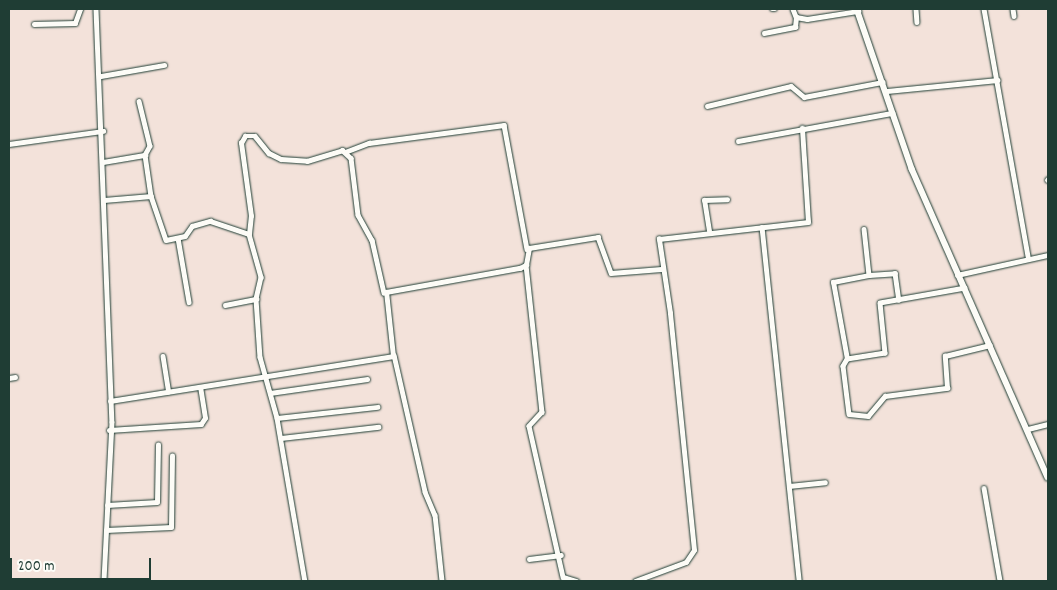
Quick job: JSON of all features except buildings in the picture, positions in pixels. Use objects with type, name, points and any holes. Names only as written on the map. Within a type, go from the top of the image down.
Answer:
[{"type":"street","points":[[34,24],[75,22],[80,9]]},
{"type":"street","points":[[96,9],[101,76],[110,400],[104,581]]},
{"type":"street","points":[[764,33],[795,28],[796,17],[794,9]]},
{"type":"street","points":[[916,9],[917,22]]},
{"type":"street","points":[[984,9],[1028,256]]},
{"type":"street","points":[[1013,9],[1014,16]]},
{"type":"street","points":[[796,17],[819,18],[857,10],[887,91],[892,113],[957,275],[965,288],[1048,477]]},
{"type":"street","points":[[101,76],[164,65]]},
{"type":"street","points":[[887,91],[997,80]]},
{"type":"street","points":[[707,106],[791,86],[804,97],[883,82]]},
{"type":"street","points":[[139,101],[150,146],[146,155],[151,196],[164,238],[178,238],[187,235],[192,226],[210,221],[250,234]]},
{"type":"street","points":[[738,141],[892,113]]},
{"type":"street","points":[[345,152],[369,143],[504,125],[527,249],[526,265],[542,412],[529,426],[561,555],[564,580],[576,581]]},
{"type":"street","points":[[635,581],[686,562],[694,550],[670,314],[661,269],[660,238],[709,231],[804,224],[810,217],[802,128]]},
{"type":"street","points":[[9,144],[102,131]]},
{"type":"street","points":[[305,581],[277,418],[264,374],[256,299],[261,277],[250,234],[251,216],[241,143],[245,136],[255,136],[269,153],[281,159],[307,161],[338,150],[345,152],[351,158],[358,216],[372,240],[384,293],[394,355],[424,487],[436,515],[442,581]]},
{"type":"street","points":[[103,162],[146,155]]},
{"type":"street","points":[[104,200],[151,196]]},
{"type":"street","points":[[709,231],[703,202],[727,199]]},
{"type":"street","points":[[762,227],[799,581]]},
{"type":"street","points":[[864,229],[869,275]]},
{"type":"street","points":[[527,249],[598,237],[611,273],[661,269]]},
{"type":"street","points":[[178,238],[189,302]]},
{"type":"street","points":[[957,275],[1028,256],[1048,255]]},
{"type":"street","points":[[384,293],[526,265]]},
{"type":"street","points":[[899,300],[895,273],[869,275],[833,282],[847,359],[843,371],[849,414],[868,416],[882,397],[947,388],[945,356],[990,345]]},
{"type":"street","points":[[847,359],[883,354],[880,304],[965,288]]},
{"type":"street","points":[[225,305],[256,299]]},
{"type":"street","points":[[110,400],[251,380],[264,374],[394,355]]},
{"type":"street","points":[[163,356],[169,392]]},
{"type":"street","points":[[9,378],[15,377]]},
{"type":"street","points":[[270,393],[366,379]]},
{"type":"street","points":[[109,430],[201,424],[205,418],[200,388]]},
{"type":"street","points":[[277,418],[377,407]]},
{"type":"street","points":[[1028,429],[1048,424]]},
{"type":"street","points":[[280,438],[378,427]]},
{"type":"street","points":[[106,505],[156,502],[158,445]]},
{"type":"street","points":[[106,530],[171,527],[172,456]]},
{"type":"street","points":[[789,486],[825,482]]},
{"type":"street","points":[[984,488],[1000,581]]},
{"type":"street","points":[[529,558],[561,555]]}]
